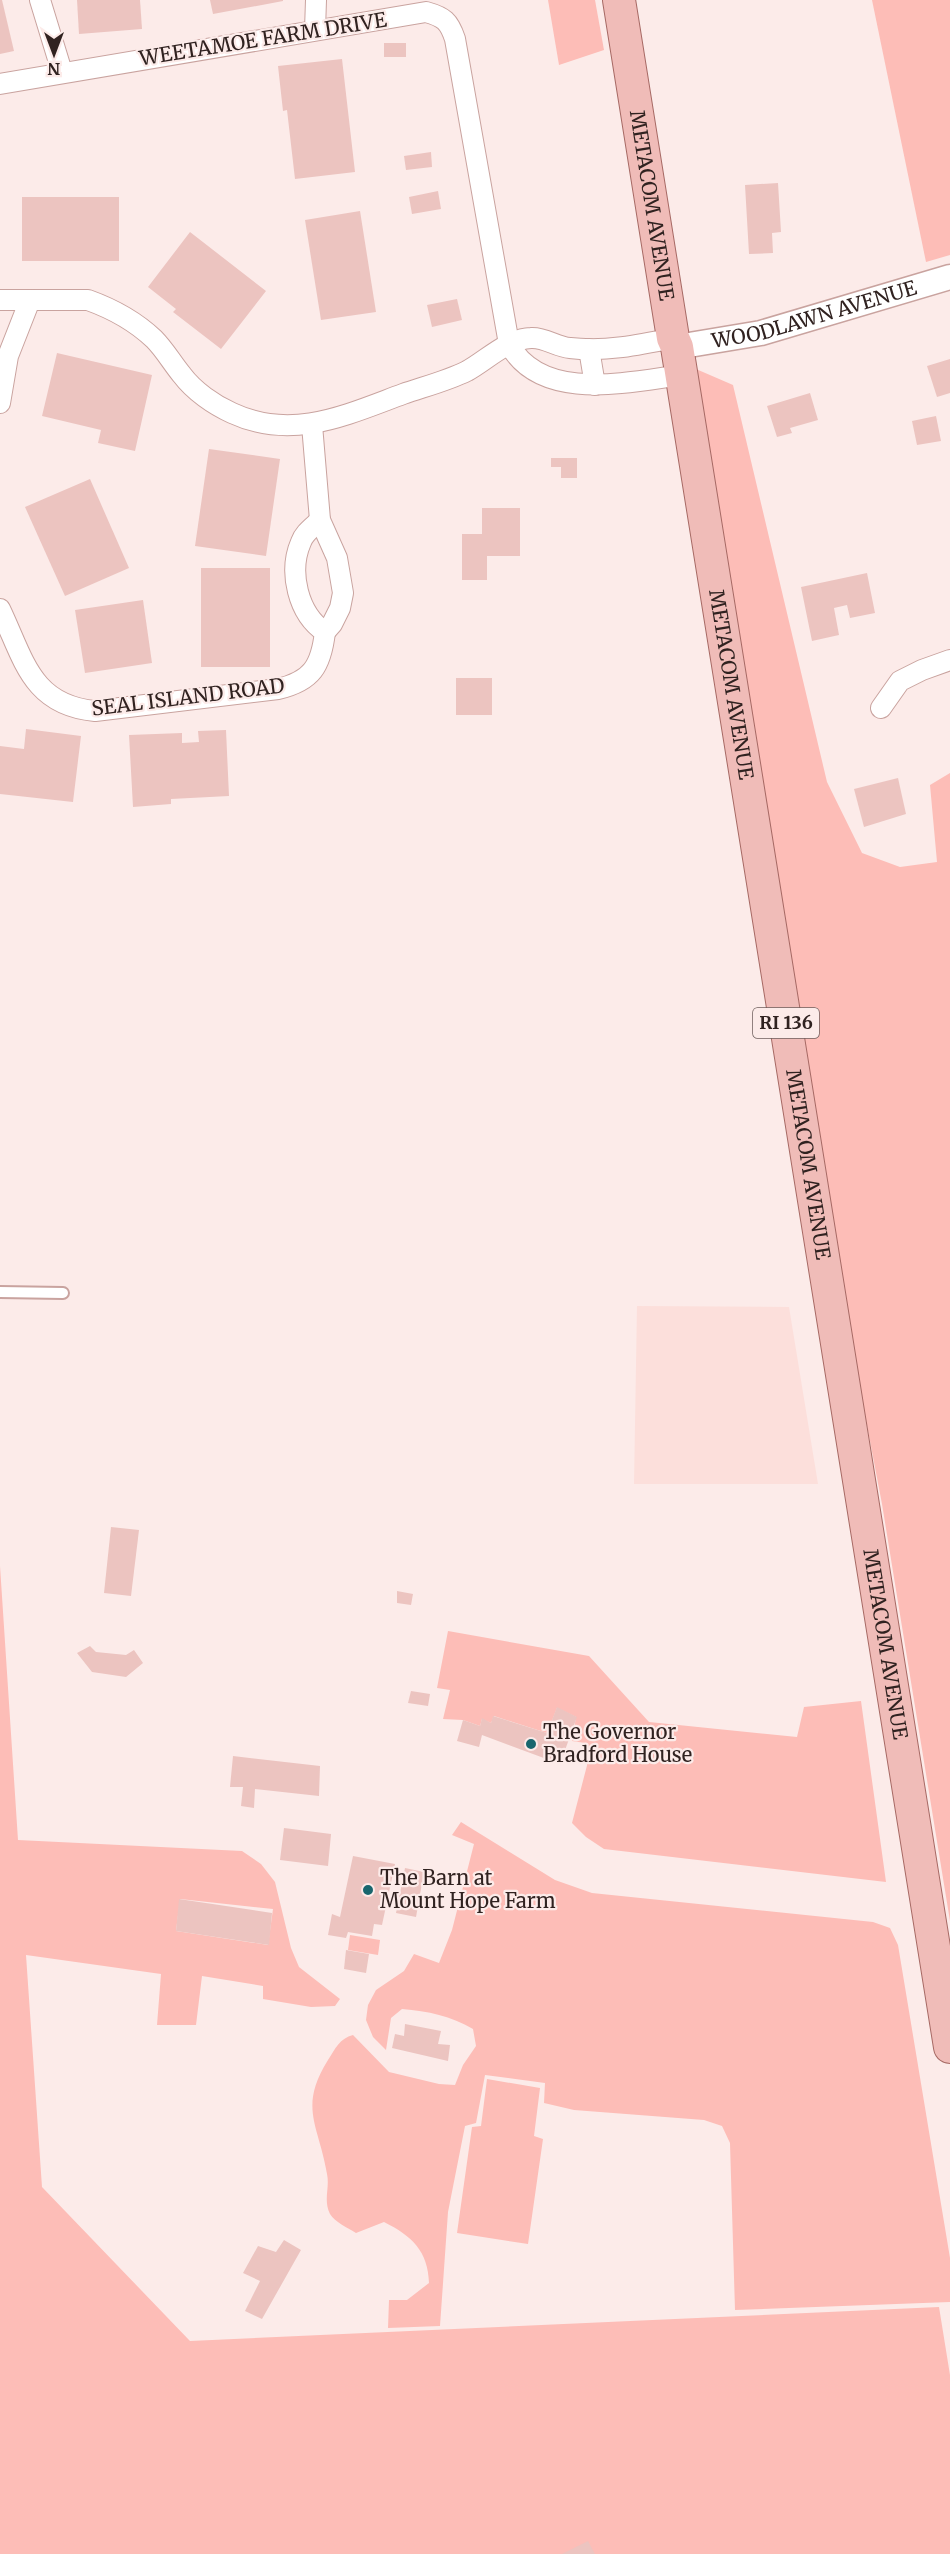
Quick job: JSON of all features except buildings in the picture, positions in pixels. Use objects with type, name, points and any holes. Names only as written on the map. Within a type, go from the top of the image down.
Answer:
[{"type":"main road","name":"METACOM AVENUE","points":[[619,0],[678,353],[950,2047]]},
{"type":"street","points":[[40,0],[62,72]]},
{"type":"street","points":[[315,30],[316,0]]},
{"type":"street","name":"WEETAMOE FARM DRIVE","points":[[0,84],[426,12],[441,17],[448,24],[455,39],[509,344]]},
{"type":"street","name":"WOODLAWN AVENUE","points":[[678,353],[761,333],[950,277]]},
{"type":"street","points":[[0,300],[88,300],[107,307],[126,317],[149,335],[187,381],[216,405],[233,414],[268,424],[323,423],[465,372],[509,344],[531,338],[543,339],[559,347],[590,350],[629,346],[678,353]]},
{"type":"street","points":[[0,403],[8,356],[30,300]]},
{"type":"street","points":[[509,344],[518,358],[534,371],[555,379],[595,385],[678,353]]},
{"type":"street","points":[[590,350],[595,385]]},
{"type":"street","name":"SEAL ISLAND ROAD","points":[[0,609],[33,680],[52,698],[79,710],[95,711],[294,685],[314,669],[321,657],[325,632],[333,624],[343,593],[337,558],[320,520],[312,425]]},
{"type":"street","points":[[320,520],[300,542],[296,582],[308,615],[325,632]]},
{"type":"street","points":[[881,708],[900,681],[950,660]]},
{"type":"lane","points":[[0,1293],[63,1293]]},
{"type":"shaded area","points":[[548,0],[595,0],[604,50],[559,65]]},
{"type":"shaded area","points":[[872,0],[950,0],[950,255],[926,262]]},
{"type":"shaded area","points":[[696,369],[733,385],[827,782],[862,853],[900,867],[937,862],[930,785],[950,773],[950,1921],[882,1504],[822,1189]]},
{"type":"shaded area","points":[[637,1306],[789,1307],[818,1484],[634,1484]]},
{"type":"shaded area","points":[[0,1566],[18,1840],[242,1851],[261,1864],[275,1882],[291,1948],[299,1967],[340,1999],[335,2006],[311,2007],[263,1999],[263,1986],[202,1976],[196,2025],[157,2025],[161,1974],[26,1955],[42,2187],[190,2341],[939,2307],[950,2375],[950,2554],[0,2554]],"holes":[[[180,1899],[273,1909],[268,1945],[176,1931]]]},
{"type":"shaded area","points":[[448,1631],[589,1656],[649,1722],[797,1737],[804,1707],[861,1701],[886,1882],[604,1849],[586,1837],[572,1823],[590,1754],[585,1743],[572,1741],[576,1717],[557,1708],[547,1733],[494,1716],[491,1723],[482,1719],[480,1726],[463,1720],[443,1719],[450,1690],[437,1688]]},
{"type":"shaded area","points":[[461,1822],[555,1880],[592,1893],[873,1922],[890,1928],[898,1945],[950,2258],[950,2302],[735,2310],[730,2143],[722,2126],[704,2120],[574,2110],[544,2103],[545,2083],[485,2075],[476,2123],[465,2126],[448,2212],[440,2326],[388,2328],[389,2300],[407,2300],[429,2283],[422,2253],[403,2233],[384,2222],[356,2233],[332,2217],[327,2204],[327,2174],[312,2104],[319,2077],[328,2060],[341,2041],[353,2035],[389,2072],[439,2084],[455,2085],[463,2065],[476,2046],[473,2029],[439,2015],[402,2009],[391,2018],[386,2050],[373,2037],[366,2020],[368,2005],[376,1990],[404,1971],[414,1954],[439,1963],[452,1930],[474,1844],[452,1835]]},
{"type":"shaded area","points":[[350,1935],[380,1940],[378,1955],[348,1950]]},
{"type":"shaded area","points":[[487,2079],[540,2088],[534,2136],[543,2139],[528,2244],[457,2233],[472,2127],[481,2126]]},
{"type":"place","name":"The Governor Bradford House","points":[[531,1744]]},
{"type":"place","name":"The Barn at Mount Hope Farm","points":[[368,1890]]}]
